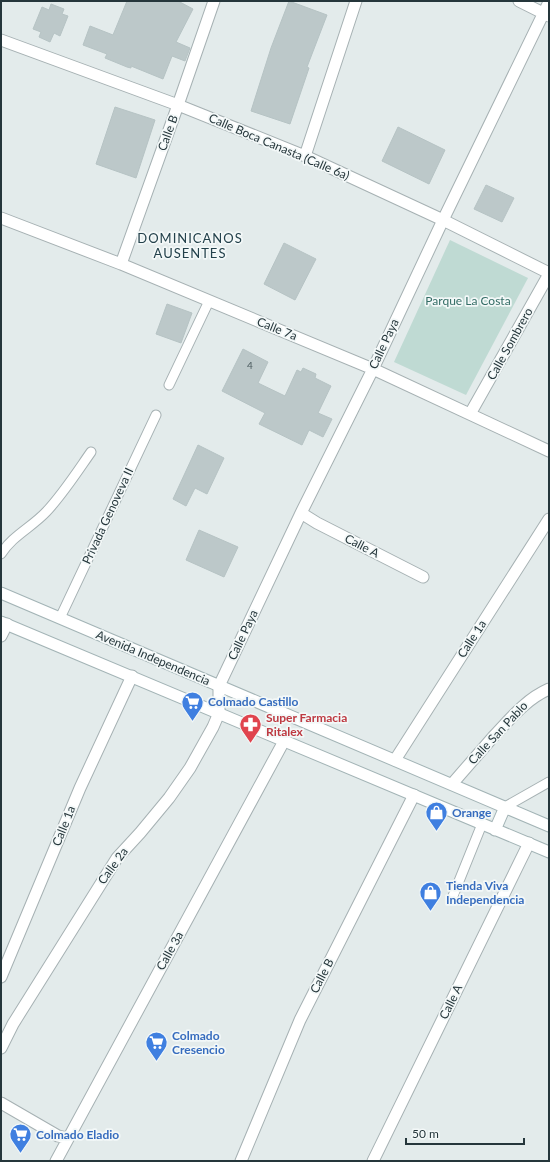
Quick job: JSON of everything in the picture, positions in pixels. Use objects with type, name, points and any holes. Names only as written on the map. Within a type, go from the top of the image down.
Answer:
[{"type":"street","name":"Calle B","points":[[121,264],[214,1]]},
{"type":"street","points":[[305,156],[356,1]]},
{"type":"street","points":[[520,1],[546,14]]},
{"type":"street","name":"Calle Paya","points":[[219,686],[443,220],[546,14],[549,2]]},
{"type":"street","name":"Calle Boca Canasta (Calle 6a)","points":[[1,40],[178,106],[305,156],[443,220],[549,274]]},
{"type":"street","name":"Calle 7a","points":[[1,218],[121,264],[372,369],[549,451]]},
{"type":"street","name":"Calle Sombrero","points":[[470,414],[549,274]]},
{"type":"street","name":"Calle A","points":[[301,513],[317,523],[423,577]]},
{"type":"street","name":"Calle 1a","points":[[395,760],[549,519]]},
{"type":"street","name":"Avenida Independencia","points":[[1,593],[549,826]]},
{"type":"street","points":[[1,636],[4,623]]},
{"type":"street","name":"Avenida Independencia","points":[[4,623],[549,852]]},
{"type":"street","name":"Calle 1a","points":[[1,977],[80,788],[132,676]]},
{"type":"street","name":"Calle 2a","points":[[1,1048],[13,1024],[117,858],[140,833],[190,768],[213,728],[219,713],[219,686]]},
{"type":"street","name":"Calle San Pablo","points":[[452,784],[509,720],[529,700],[549,688]]},
{"type":"street","name":"Calle 3a","points":[[56,1161],[284,741]]},
{"type":"street","name":"Calle B","points":[[241,1161],[300,1020],[414,795]]},
{"type":"street","points":[[495,830],[506,807]]},
{"type":"street","name":"Calle A","points":[[373,1161],[529,843]]},
{"type":"street","points":[[1,1103],[58,1136],[68,1138]]},
{"type":"lane","points":[[169,385],[209,301]]},
{"type":"lane","name":"Privada Genoveva II","points":[[60,618],[156,415]]},
{"type":"lane","points":[[1,554],[7,545],[46,512],[91,452]]},
{"type":"lane","points":[[506,807],[549,782]]},
{"type":"lane","points":[[453,896],[482,824]]},
{"type":"green space","name":"Parque La Costa","points":[[450,240],[528,278],[466,395],[394,362]]},
{"type":"building","points":[[127,1],[178,1],[193,9],[176,42],[190,48],[185,61],[172,56],[163,79],[131,66],[131,68],[127,67],[105,58],[107,54],[83,45],[90,26],[113,35]]},
{"type":"building","points":[[289,1],[327,15],[307,67],[309,68],[290,124],[251,111],[271,48]]},
{"type":"building","points":[[51,4],[64,9],[62,14],[68,16],[60,36],[54,33],[50,42],[39,37],[41,32],[33,29],[42,7],[49,10]]},
{"type":"building","points":[[115,107],[155,120],[136,178],[96,164]]},
{"type":"building","points":[[398,127],[445,150],[429,184],[382,161]]},
{"type":"building","points":[[486,185],[514,198],[502,222],[474,209]]},
{"type":"building","points":[[284,243],[316,259],[295,300],[264,284]]},
{"type":"building","points":[[167,304],[192,313],[181,343],[156,334]]},
{"type":"building","points":[[243,349],[268,362],[258,383],[285,396],[297,370],[301,372],[303,368],[316,374],[315,378],[331,386],[318,413],[332,419],[323,437],[309,430],[302,445],[259,424],[265,413],[222,391]]},
{"type":"building","points":[[198,445],[224,458],[207,494],[195,488],[186,506],[173,499]]},
{"type":"building","points":[[199,530],[238,547],[224,577],[186,560]]},
{"type":"place","name":"Colmado Castillo","points":[[193,722]]},
{"type":"place","name":"Super Farmacia Ritalex","points":[[250,744]]},
{"type":"place","name":"Orange","points":[[437,832]]},
{"type":"place","name":"Tienda Viva Independencia","points":[[430,912]]},
{"type":"place","name":"Colmado Cresencio","points":[[157,1062]]},
{"type":"place","name":"Colmado Eladio","points":[[20,1154]]},
{"type":"district","name":"DOMINICANOS AUSENTES","points":[[190,246]]}]
